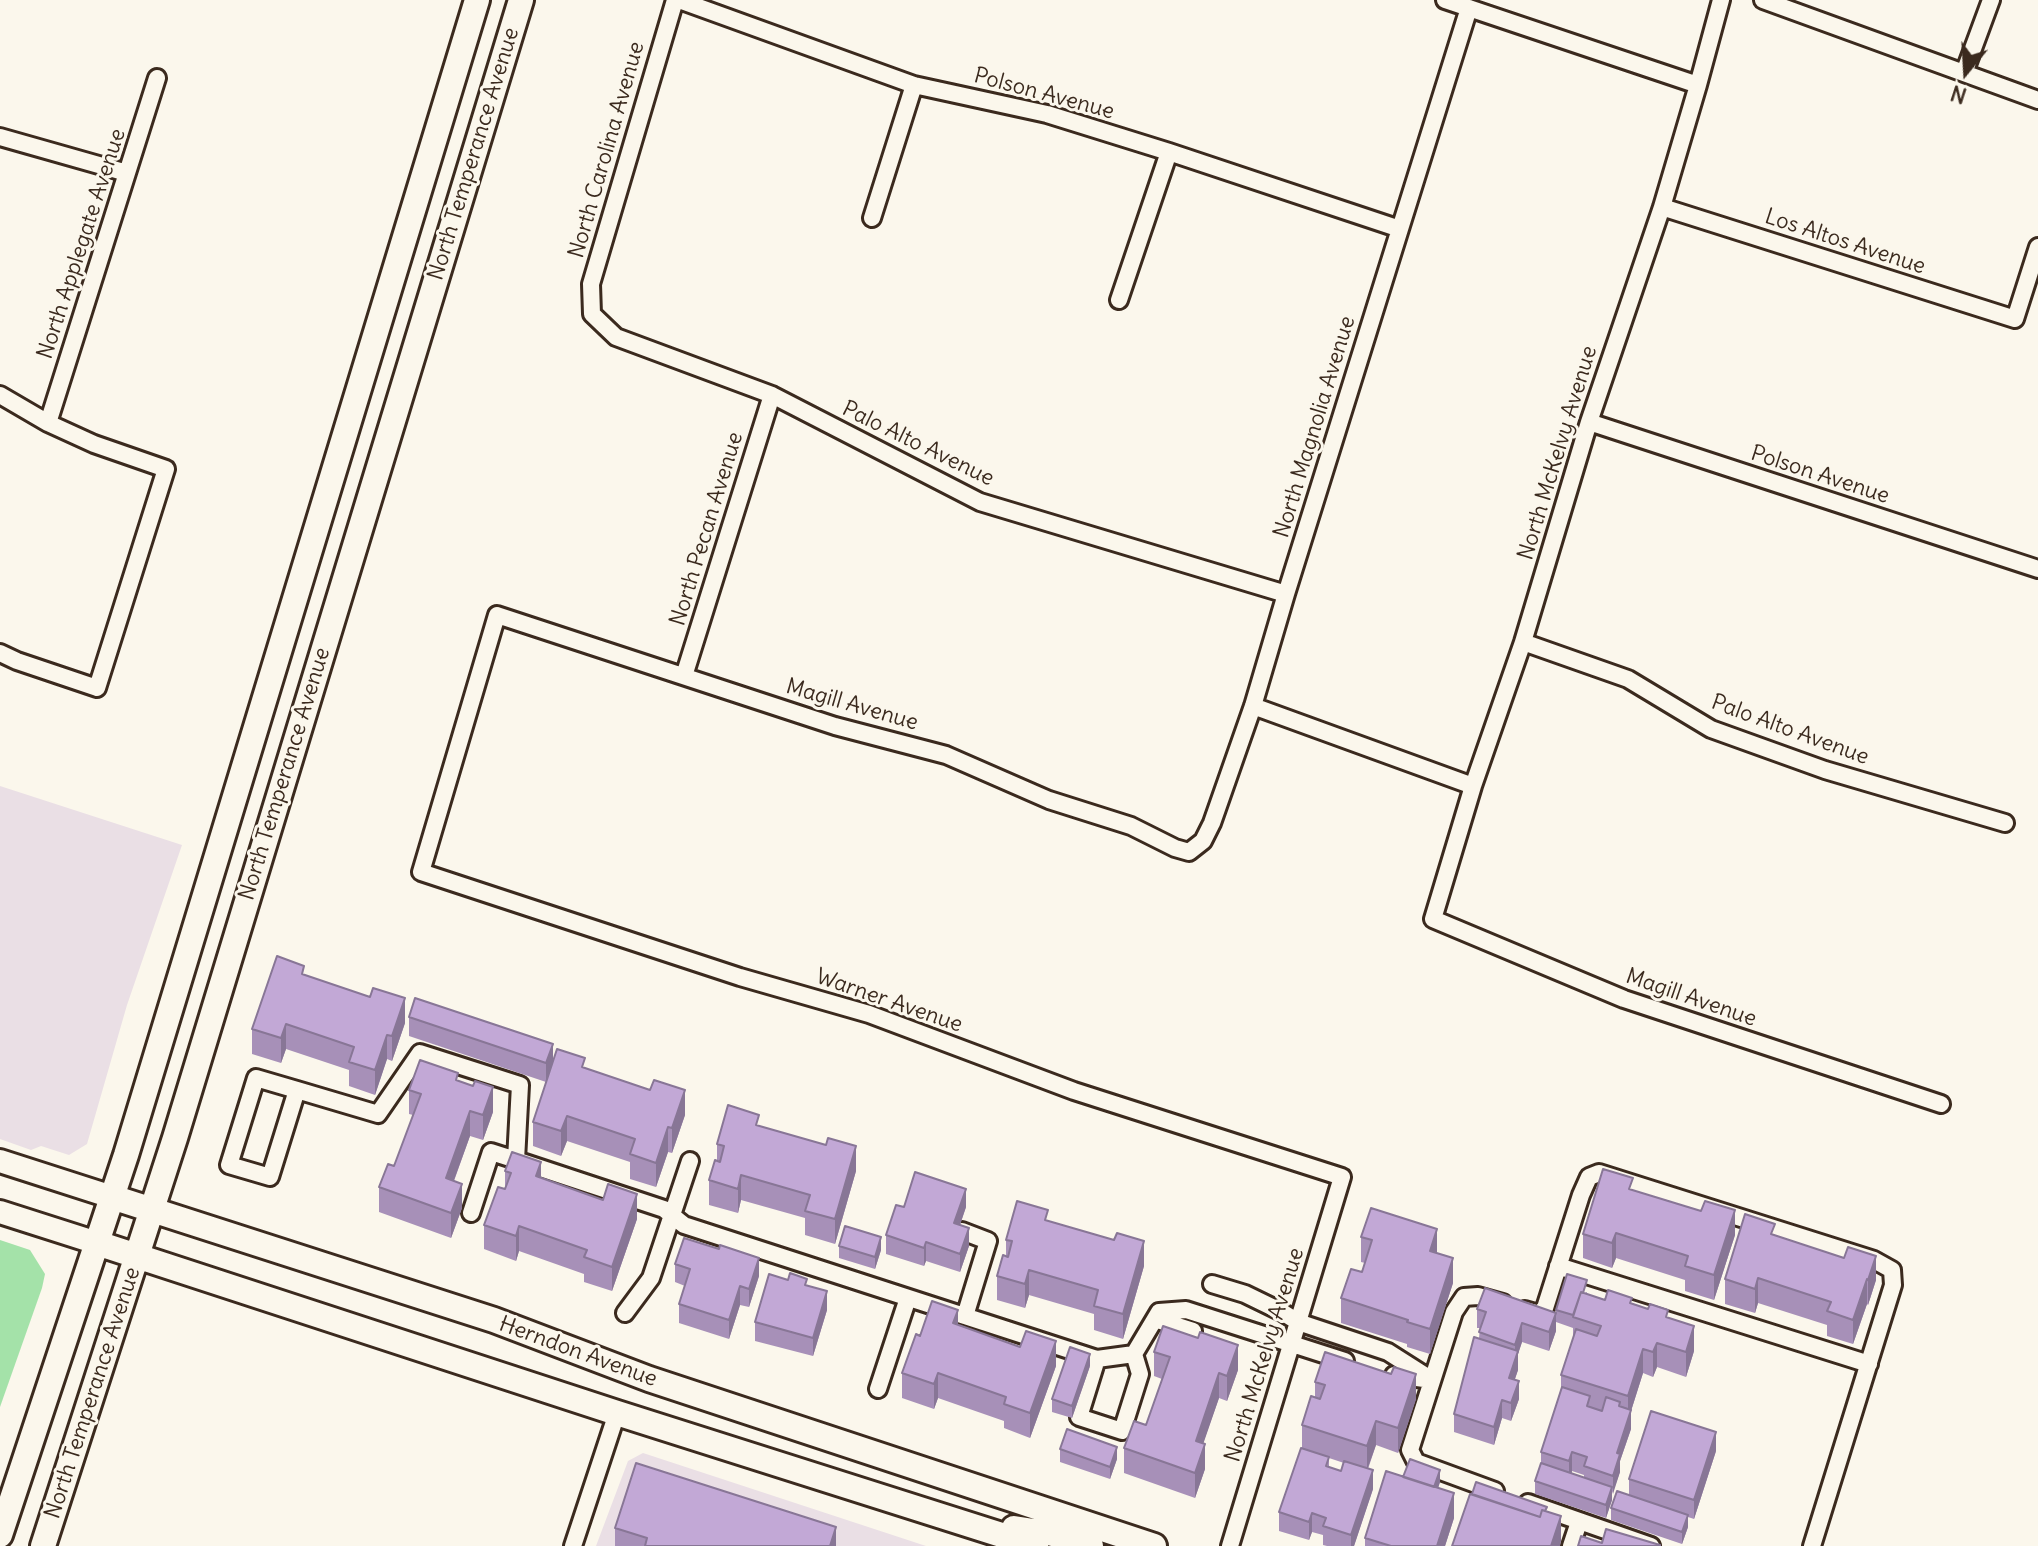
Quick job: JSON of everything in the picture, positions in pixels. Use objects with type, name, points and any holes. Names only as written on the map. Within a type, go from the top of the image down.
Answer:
[{"type":"main road","name":"North Temperance Avenue","points":[[0,1535],[112,1197],[477,0]]},
{"type":"main road","name":"North Temperance Avenue","points":[[43,1546],[138,1256],[521,0]]},
{"type":"main road","name":"Herndon Avenue","points":[[0,1161],[494,1320],[649,1379],[1154,1546]]},
{"type":"main road","name":"Herndon Avenue","points":[[0,1212],[1036,1546]]},
{"type":"main road","points":[[941,1515],[1053,1534],[1091,1546]]},
{"type":"street","name":"Polson Avenue","points":[[677,0],[914,85],[1047,114],[1400,229]]},
{"type":"street","name":"North Carolina Avenue","points":[[592,314],[591,284],[677,0]]},
{"type":"street","points":[[1445,0],[1698,85]]},
{"type":"street","name":"North McKelvy Avenue","points":[[1433,919],[1473,786],[1523,642],[1589,422],[1662,207],[1721,0]]},
{"type":"street","points":[[1763,0],[2038,100]]},
{"type":"street","points":[[1964,73],[1991,0]]},
{"type":"street","name":"North Magnolia Avenue","points":[[1189,852],[1203,841],[1212,823],[1253,706],[1469,8]]},
{"type":"street","name":"North Applegate Avenue","points":[[48,423],[157,78]]},
{"type":"street","points":[[872,218],[914,85]]},
{"type":"street","points":[[0,137],[127,173]]},
{"type":"street","points":[[1119,300],[1169,152]]},
{"type":"street","name":"Los Altos Avenue","points":[[1662,207],[2015,319],[2038,247]]},
{"type":"street","name":"Palo Alto Avenue","points":[[592,314],[616,337],[772,395],[980,502],[1286,594]]},
{"type":"street","points":[[0,395],[48,423],[94,444],[166,469],[97,688],[0,653]]},
{"type":"street","name":"North Pecan Avenue","points":[[684,676],[772,395]]},
{"type":"street","name":"Polson Avenue","points":[[1589,422],[2038,569]]},
{"type":"street","name":"Magill Avenue","points":[[421,872],[497,615],[835,726],[946,755],[1049,800],[1131,826],[1189,852]]},
{"type":"street","name":"Palo Alto Avenue","points":[[1523,642],[1628,679],[1711,729],[1825,770],[2005,823]]},
{"type":"street","points":[[1253,706],[1473,786]]},
{"type":"street","name":"Warner Avenue","points":[[421,872],[740,977],[869,1014],[1074,1091],[1342,1177]]},
{"type":"street","name":"Magill Avenue","points":[[1433,919],[1624,999],[1941,1104]]},
{"type":"street","points":[[297,1090],[270,1177],[229,1165],[256,1078],[297,1090],[378,1114],[420,1053],[520,1085],[516,1160]]},
{"type":"street","points":[[471,1213],[491,1152],[664,1209],[684,1225],[1097,1359],[1134,1354]]},
{"type":"street","points":[[625,1313],[651,1278],[690,1161]]},
{"type":"street","points":[[1651,1546],[1416,1462],[1410,1450],[1454,1312],[1464,1297],[1478,1296],[1539,1314],[1545,1308],[1585,1186],[1589,1177],[1599,1173],[1874,1260],[1892,1270],[1893,1285],[1812,1546]]},
{"type":"street","name":"North McKelvy Avenue","points":[[1230,1546],[1342,1177]]},
{"type":"street","points":[[962,1231],[988,1241],[965,1316]]},
{"type":"street","points":[[1558,1266],[1869,1364]]},
{"type":"street","points":[[1212,1284],[1245,1294],[1298,1322],[1388,1352],[1432,1380]]},
{"type":"street","points":[[878,1389],[908,1298]]},
{"type":"street","points":[[1097,1359],[1079,1417],[1122,1431],[1140,1374],[1134,1354],[1157,1316],[1186,1310],[1374,1371],[1432,1380]]},
{"type":"street","points":[[1157,1316],[1193,1331],[1186,1354]]},
{"type":"street","points":[[573,1546],[617,1413]]},
{"type":"street","points":[[1571,1546],[1579,1522]]},
{"type":"shaded area","points":[[0,786],[182,845],[127,1005],[87,1144],[69,1155],[41,1146],[31,1150],[0,1139]]},
{"type":"shaded area","points":[[643,1453],[926,1546],[596,1546],[628,1461]]},
{"type":"green space","points":[[0,1240],[30,1250],[45,1274],[0,1407]]},
{"type":"building","points":[[277,956],[304,966],[302,974],[370,997],[373,988],[405,998],[392,1036],[387,1035],[375,1070],[349,1062],[354,1047],[286,1024],[281,1038],[252,1029]]},
{"type":"building","points":[[415,998],[553,1044],[546,1063],[409,1017]]},
{"type":"building","points":[[557,1049],[585,1058],[582,1067],[650,1090],[654,1080],[685,1090],[656,1163],[630,1154],[635,1139],[567,1116],[561,1131],[533,1122]]},
{"type":"building","points":[[420,1060],[458,1073],[456,1080],[473,1086],[475,1081],[493,1087],[483,1115],[470,1111],[446,1178],[462,1184],[451,1213],[379,1187],[388,1164],[394,1166],[421,1094],[409,1090]]},
{"type":"building","points":[[728,1105],[759,1115],[756,1125],[826,1145],[828,1138],[856,1146],[835,1219],[805,1211],[810,1195],[741,1175],[738,1189],[709,1180],[715,1160],[720,1162],[724,1146],[717,1144]]},
{"type":"building","points":[[512,1152],[541,1162],[536,1176],[603,1200],[608,1184],[637,1194],[612,1267],[584,1257],[587,1250],[519,1226],[516,1236],[484,1225],[498,1187],[505,1189],[511,1173],[505,1171]]},
{"type":"building","points":[[1603,1169],[1633,1178],[1629,1189],[1701,1211],[1705,1201],[1735,1210],[1714,1275],[1685,1266],[1688,1256],[1616,1233],[1612,1243],[1583,1234]]},
{"type":"building","points":[[915,1172],[966,1189],[954,1223],[969,1228],[960,1254],[926,1242],[924,1248],[886,1235],[896,1205],[904,1207]]},
{"type":"building","points":[[1017,1201],[1048,1210],[1045,1220],[1114,1240],[1117,1233],[1144,1241],[1123,1314],[1094,1306],[1098,1290],[1029,1270],[1025,1284],[997,1276],[1003,1255],[1008,1257],[1012,1241],[1006,1240]]},
{"type":"building","points":[[1371,1208],[1437,1229],[1430,1251],[1453,1258],[1430,1329],[1341,1298],[1351,1269],[1362,1272],[1372,1240],[1361,1237]]},
{"type":"building","points":[[1745,1214],[1775,1224],[1771,1234],[1844,1258],[1848,1247],[1876,1256],[1853,1320],[1827,1311],[1831,1302],[1758,1278],[1755,1289],[1725,1279]]},
{"type":"building","points":[[845,1226],[881,1237],[875,1257],[839,1246]]},
{"type":"building","points":[[684,1238],[719,1249],[720,1245],[759,1258],[749,1289],[740,1286],[729,1320],[679,1304],[690,1269],[675,1264]]},
{"type":"building","points":[[790,1273],[807,1279],[805,1285],[827,1291],[813,1338],[755,1322],[769,1274],[788,1280]]},
{"type":"building","points":[[1567,1274],[1587,1280],[1573,1315],[1556,1310]]},
{"type":"building","points":[[1485,1288],[1556,1313],[1549,1332],[1522,1323],[1515,1345],[1479,1332],[1486,1312],[1477,1309]]},
{"type":"building","points":[[1608,1290],[1632,1298],[1630,1303],[1648,1309],[1650,1304],[1668,1310],[1666,1317],[1694,1326],[1686,1352],[1657,1343],[1653,1352],[1643,1349],[1628,1396],[1561,1375],[1576,1329],[1597,1336],[1601,1326],[1573,1317],[1581,1292],[1605,1300]]},
{"type":"building","points":[[932,1301],[958,1310],[953,1323],[1020,1347],[1026,1331],[1056,1341],[1030,1413],[1004,1404],[1006,1397],[938,1373],[934,1384],[902,1373]]},
{"type":"building","points":[[1163,1326],[1198,1338],[1200,1332],[1238,1345],[1227,1376],[1219,1373],[1196,1441],[1205,1444],[1195,1473],[1124,1448],[1134,1421],[1146,1425],[1170,1357],[1154,1352]]},
{"type":"building","points":[[1474,1337],[1518,1351],[1509,1378],[1519,1381],[1511,1403],[1502,1400],[1494,1427],[1454,1414]]},
{"type":"building","points":[[1070,1347],[1090,1354],[1072,1406],[1052,1399]]},
{"type":"building","points":[[1325,1352],[1391,1374],[1394,1367],[1416,1374],[1398,1428],[1376,1421],[1367,1446],[1302,1425],[1311,1396],[1320,1399],[1325,1385],[1315,1382]]},
{"type":"building","points":[[1562,1387],[1590,1396],[1587,1406],[1602,1411],[1606,1397],[1631,1410],[1613,1476],[1584,1466],[1587,1457],[1572,1452],[1569,1461],[1541,1452]]},
{"type":"building","points":[[1651,1411],[1716,1432],[1694,1500],[1629,1479]]},
{"type":"building","points":[[1067,1429],[1117,1447],[1110,1467],[1060,1449]]},
{"type":"building","points":[[1301,1448],[1329,1457],[1326,1466],[1341,1471],[1344,1461],[1373,1470],[1351,1535],[1323,1526],[1326,1518],[1312,1513],[1309,1522],[1279,1512]]},
{"type":"building","points":[[1410,1459],[1440,1470],[1434,1487],[1403,1477]]},
{"type":"building","points":[[636,1463],[836,1527],[830,1546],[645,1546],[647,1538],[615,1528]]},
{"type":"building","points":[[1541,1463],[1612,1487],[1606,1505],[1535,1481]]},
{"type":"building","points":[[1386,1471],[1454,1493],[1437,1546],[1391,1546],[1365,1538]]},
{"type":"building","points":[[1476,1482],[1547,1507],[1540,1517],[1472,1494]]},
{"type":"building","points":[[1617,1491],[1688,1515],[1682,1532],[1611,1508]]},
{"type":"building","points":[[1470,1494],[1540,1517],[1542,1510],[1561,1516],[1551,1546],[1452,1546]]},
{"type":"building","points":[[1606,1529],[1660,1546],[1578,1546],[1581,1536],[1602,1543]]}]
